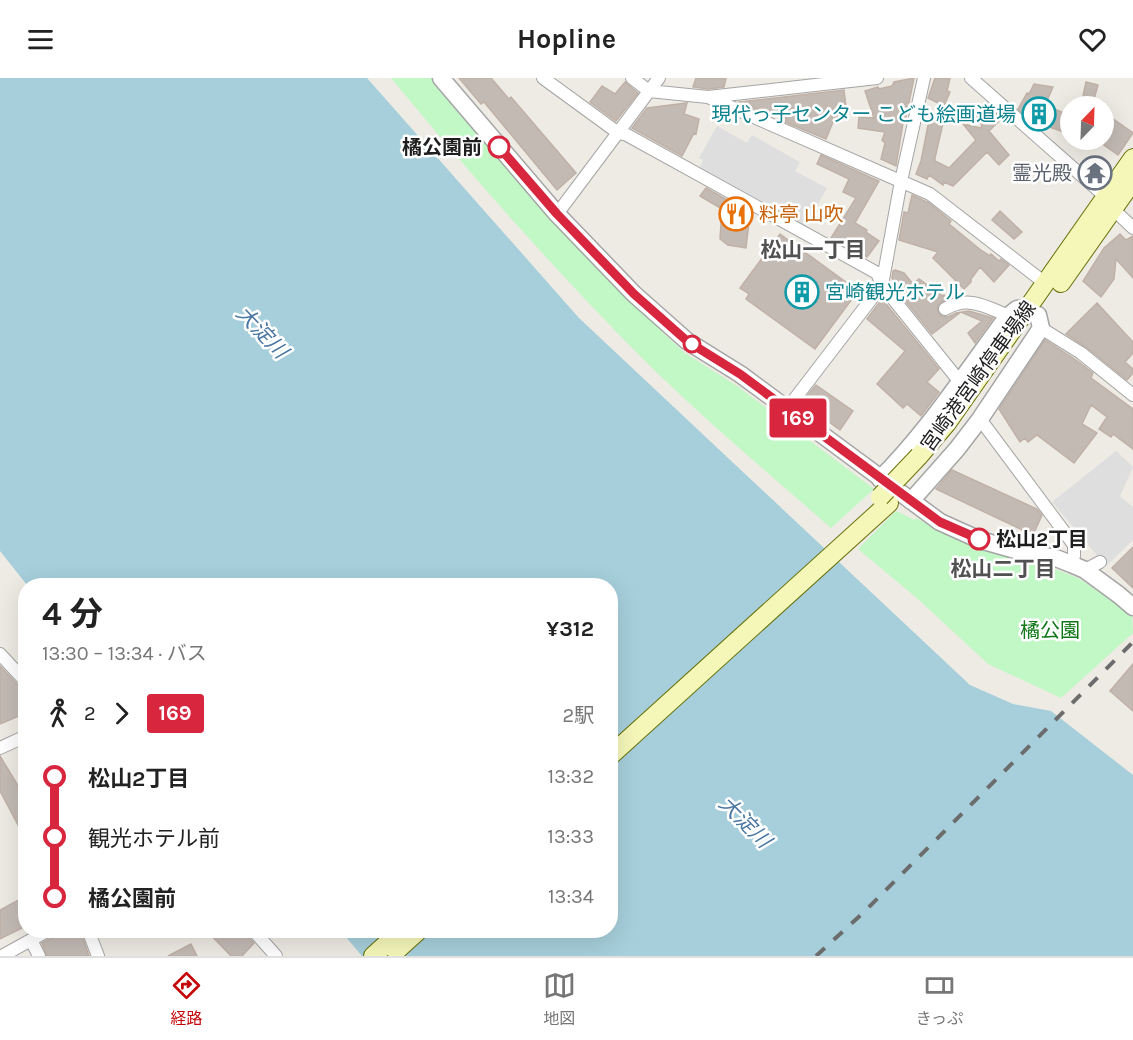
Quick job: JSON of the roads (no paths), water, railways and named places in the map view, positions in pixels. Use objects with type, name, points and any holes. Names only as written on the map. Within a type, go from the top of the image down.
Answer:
[{"type":"main road","name":"宮崎港宮崎停車場線","points":[[618,749],[890,503],[928,463],[951,427],[1036,317],[1109,203],[1133,158]]},
{"type":"main road","name":"宮崎港宮崎停車場線","points":[[1036,317],[1046,283],[1109,203],[1133,182]]},
{"type":"main road","name":"宮崎港宮崎停車場線","points":[[618,734],[880,497],[951,427]]},
{"type":"main road","points":[[373,956],[393,938]]},
{"type":"main road","points":[[390,956],[410,938]]},
{"type":"street","points":[[441,78],[557,214],[634,294],[687,341],[740,374],[940,522],[980,540],[1056,558],[1078,567],[1133,607]]},
{"type":"street","points":[[543,78],[617,132],[627,135],[877,273],[882,285],[960,382]]},
{"type":"street","points":[[632,78],[649,91],[708,97],[877,78]]},
{"type":"street","points":[[557,214],[659,78]]},
{"type":"street","points":[[787,409],[882,285],[901,181],[924,78]]},
{"type":"street","points":[[971,78],[1109,203],[1133,228]]},
{"type":"street","points":[[708,97],[930,194],[1046,283]]},
{"type":"street","points":[[945,309],[965,301],[1009,316]]},
{"type":"street","points":[[880,478],[927,427],[984,346],[1017,309],[1036,317],[1133,395]]},
{"type":"street","points":[[911,501],[980,419],[1036,317]]},
{"type":"street","points":[[980,419],[1074,545],[1074,556],[1078,567]]},
{"type":"street","points":[[1078,567],[1100,562]]},
{"type":"street","points":[[0,654],[18,673]]},
{"type":"street","points":[[0,748],[18,740]]},
{"type":"street","points":[[2,956],[35,938]]},
{"type":"street","points":[[91,938],[98,956]]},
{"type":"street","points":[[260,938],[276,956]]},
{"type":"street","points":[[31,940],[39,956]]},
{"type":"water","name":"大淀川","points":[[0,78],[367,78],[579,318],[970,685],[1013,704],[1051,711],[1133,775],[1133,956],[362,956],[347,938],[618,938],[618,578],[21,578],[0,551]]},
{"type":"railway","points":[[816,956],[863,913],[1133,642]]},
{"type":"place","name":"現代っ子センター こども絵画道場","points":[[1039,114]]},
{"type":"place","name":"橘公園前","points":[[499,147]]},
{"type":"place","name":"霊光殿","points":[[1095,173]]},
{"type":"place","name":"料亭 山吹","points":[[736,214]]},
{"type":"place","name":"宮崎観光ホテル","points":[[802,292]]},
{"type":"place","name":"松山2丁目","points":[[979,539]]},
{"type":"district","name":"松山一丁目","points":[[813,250]]},
{"type":"district","name":"松山二丁目","points":[[1003,569]]},
{"type":"park label","name":"橘公園","points":[[1050,630]]}]
